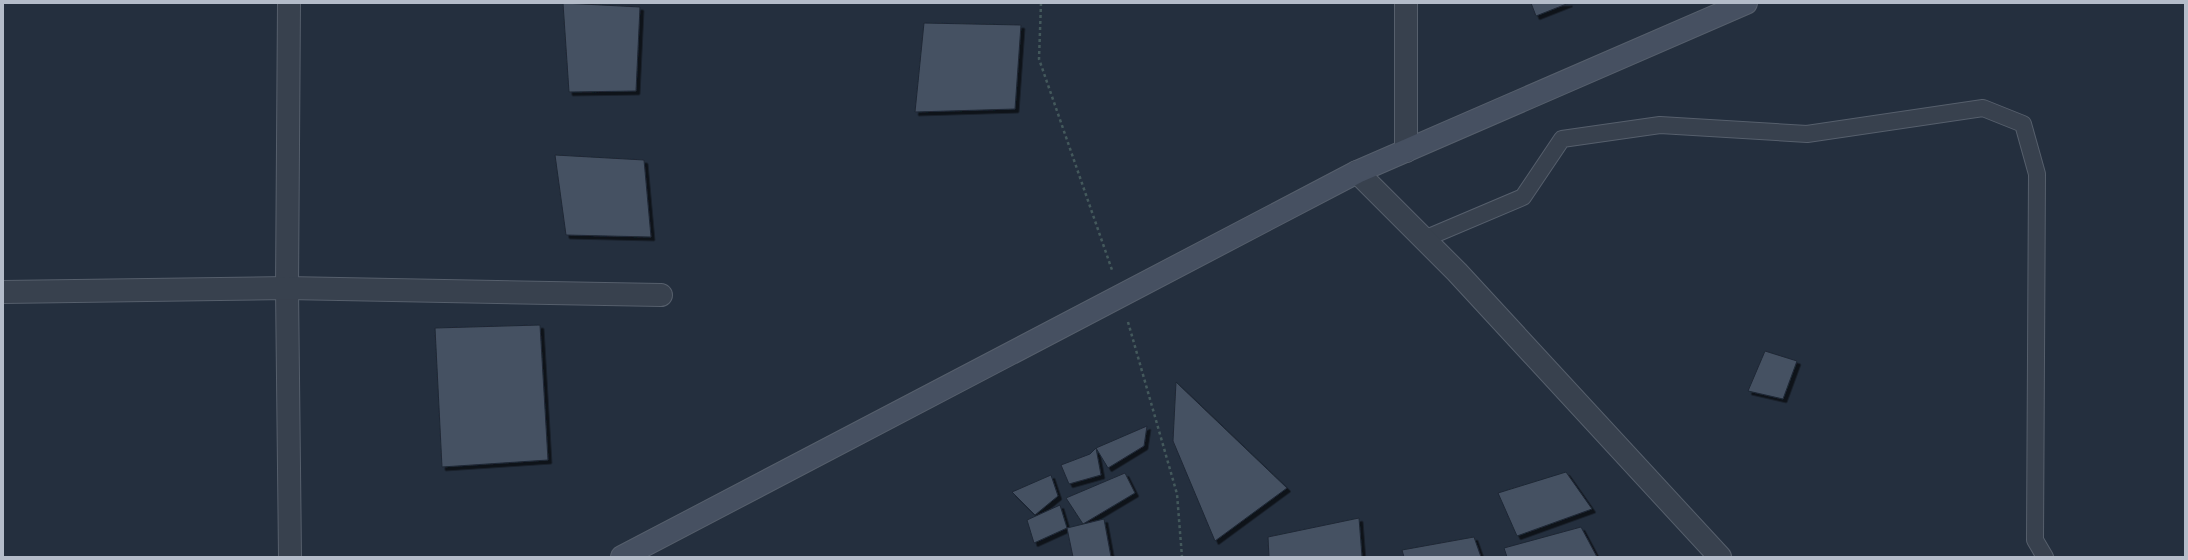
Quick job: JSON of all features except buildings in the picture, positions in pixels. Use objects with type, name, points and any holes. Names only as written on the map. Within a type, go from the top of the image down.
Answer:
[{"type":"main road","points":[[622,557],[1357,172],[1746,3]]},
{"type":"street","points":[[288,3],[287,288],[290,557]]},
{"type":"street","points":[[1406,3],[1406,151]]},
{"type":"street","points":[[1357,172],[1457,272],[1720,557]]},
{"type":"street","points":[[3,292],[287,288],[661,295]]},
{"type":"lane","points":[[1424,239],[1524,197],[1562,139],[1660,125],[1807,134],[1983,108],[2023,124],[2037,174],[2035,540],[2045,557]]}]
